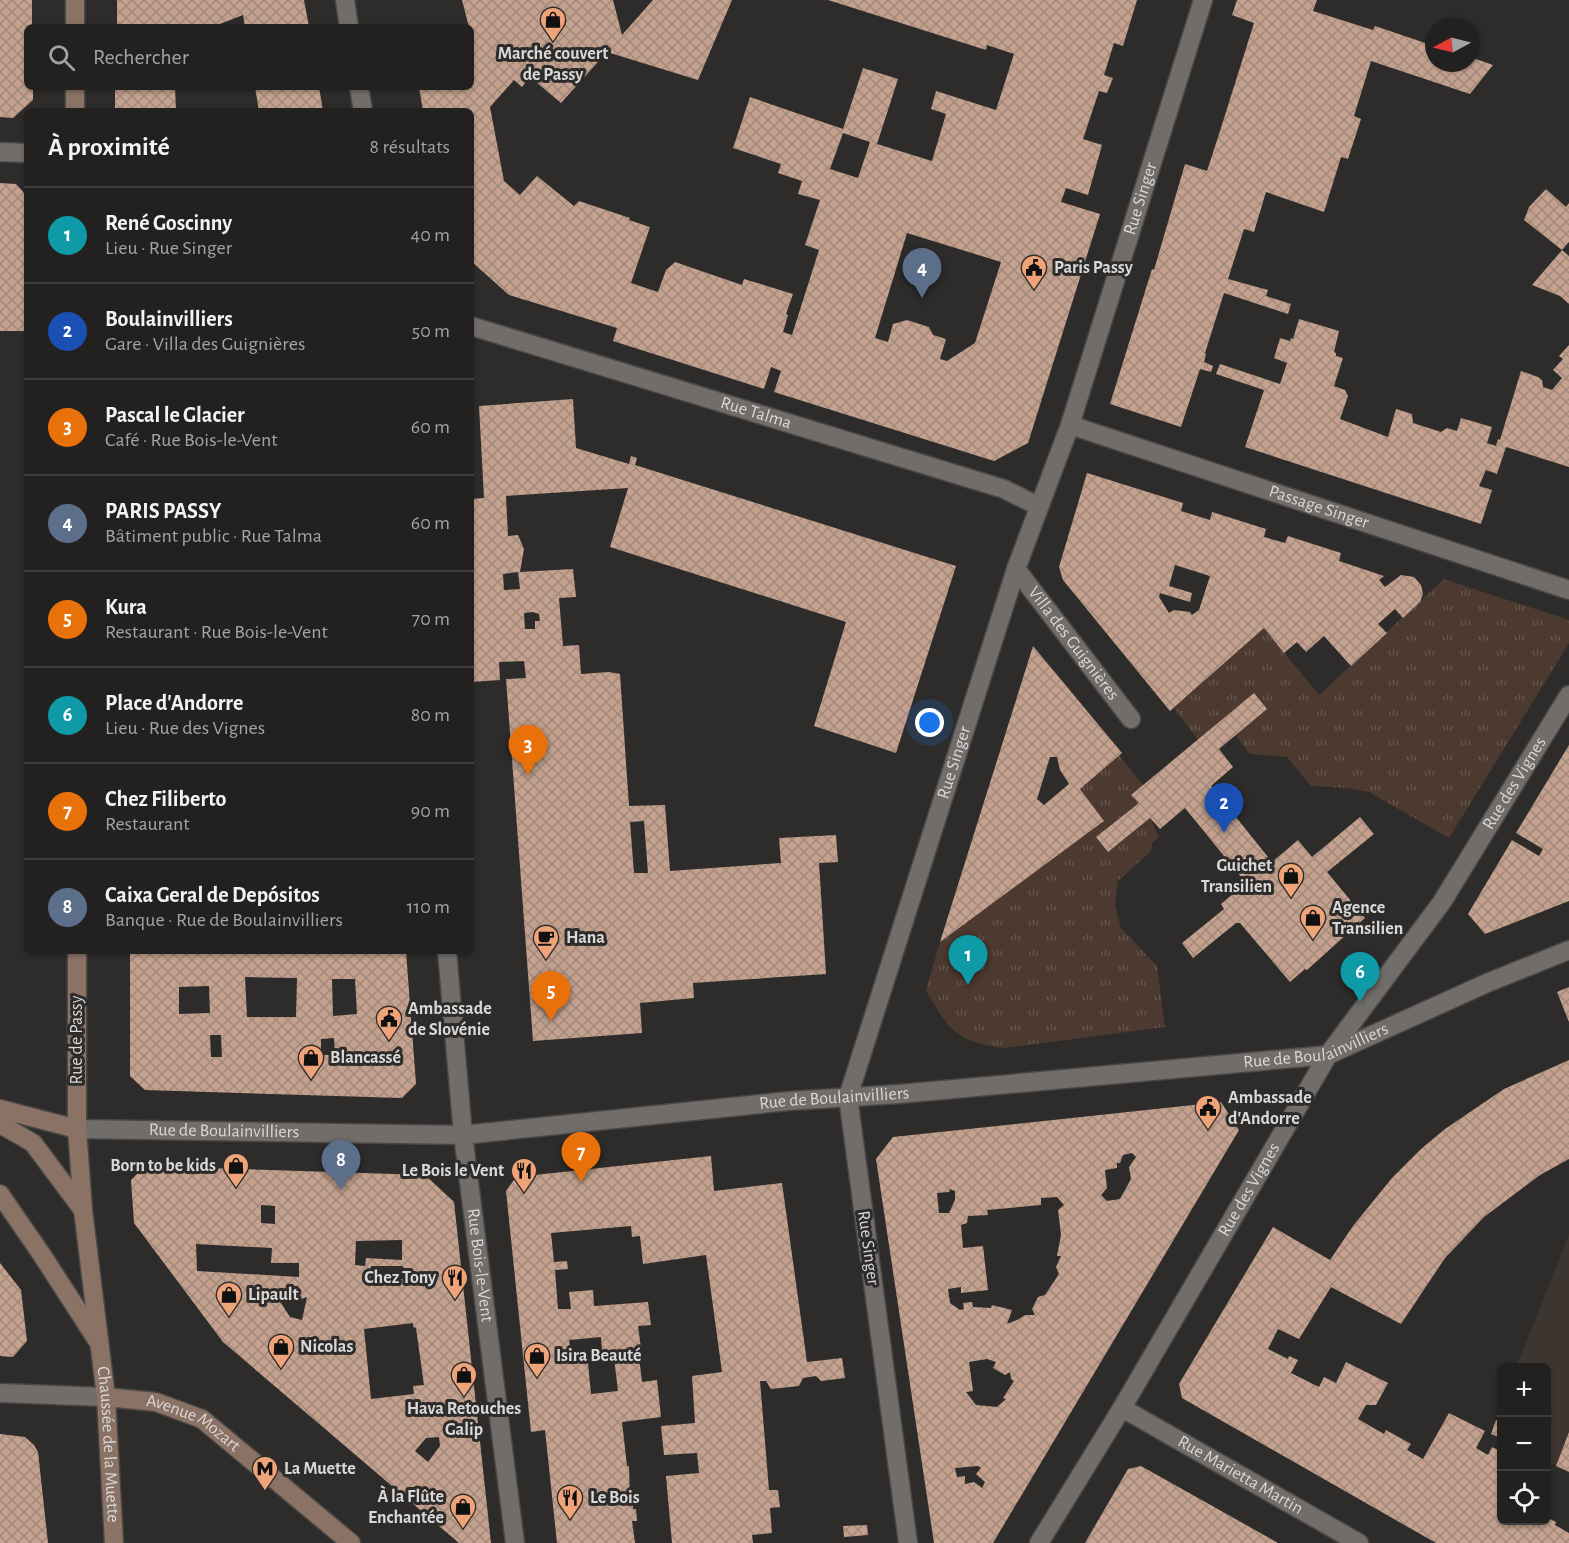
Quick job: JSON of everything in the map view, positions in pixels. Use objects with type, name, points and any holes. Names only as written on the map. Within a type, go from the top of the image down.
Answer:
[{"type":"street","points":[[75,0],[75,24]]},
{"type":"street","points":[[345,0],[349,24]]},
{"type":"street","name":"Rue Singer","points":[[908,1543],[848,1097],[1016,569],[1070,425],[1203,0]]},
{"type":"street","points":[[75,90],[75,108]]},
{"type":"street","points":[[360,90],[362,108]]},
{"type":"street","points":[[0,152],[24,153]]},
{"type":"street","name":"Rue Talma","points":[[474,328],[1004,489],[1038,507]]},
{"type":"street","name":"Passage Singer","points":[[1070,425],[1569,590]]},
{"type":"street","name":"Villa des Guignières","points":[[1016,569],[1131,719]]},
{"type":"street","name":"Rue des Vignes","points":[[1039,1543],[1122,1407],[1328,1055],[1442,902],[1569,695]]},
{"type":"street","name":"Rue de Boulainvilliers","points":[[77,1129],[463,1135],[789,1101],[1179,1070],[1328,1055],[1486,983],[1569,950]]},
{"type":"street","name":"Rue de Passy","points":[[77,954],[77,1129]]},
{"type":"street","name":"Rue Bois-le-Vent","points":[[447,954],[463,1135],[515,1543]]},
{"type":"street","points":[[0,1109],[77,1129]]},
{"type":"street","name":"Chaussée de la Muette","points":[[0,1125],[33,1143],[83,1210]]},
{"type":"street","name":"Chaussée de la Muette","points":[[77,1129],[83,1210],[106,1397],[114,1543]]},
{"type":"street","name":"Chaussée de la Muette","points":[[0,1194],[101,1346]]},
{"type":"street","points":[[0,1393],[106,1397]]},
{"type":"street","name":"Avenue Mozart","points":[[106,1397],[156,1402],[202,1419],[351,1543]]},
{"type":"street","name":"Rue Marietta Martin","points":[[1122,1407],[1359,1543]]},
{"type":"shaded area","points":[[1569,1234],[1569,1472],[1551,1463],[1551,1363],[1518,1363]]},
{"type":"green space","points":[[1444,579],[1569,620],[1569,643],[1449,838],[1369,792],[1311,786],[1287,757],[1250,754],[1235,735],[1267,709],[1254,694],[1198,740],[1174,708],[1264,628],[1319,695]]},
{"type":"green space","points":[[1119,755],[1143,785],[1132,795],[1139,803],[1096,837],[1108,852],[1150,818],[1159,837],[1152,843],[1151,851],[1118,881],[1115,905],[1121,928],[1157,966],[1165,1027],[1005,1048],[965,1038],[948,1025],[926,990],[940,942],[1103,822],[1080,789]]},
{"type":"building","points":[[0,0],[32,0],[32,24],[24,24],[24,90],[33,90],[33,100],[13,118],[0,117]]},
{"type":"building","points":[[117,0],[304,0],[308,24],[244,24],[243,15],[220,24],[117,24]]},
{"type":"building","points":[[462,0],[613,0],[622,35],[653,0],[732,0],[698,80],[607,52],[561,103],[530,77],[522,87],[514,80],[490,107],[504,181],[520,195],[537,176],[574,206],[579,201],[650,227],[631,283],[658,292],[666,270],[675,262],[742,285],[744,279],[793,294],[783,332],[792,335],[819,250],[805,245],[820,200],[798,194],[802,181],[778,173],[781,164],[733,148],[750,97],[843,129],[863,68],[898,79],[877,144],[932,161],[946,114],[931,109],[936,91],[996,110],[1014,54],[987,45],[986,50],[828,0],[1137,0],[1123,46],[1114,43],[1104,75],[1113,78],[1107,93],[1099,91],[1083,139],[1102,145],[1088,195],[1066,188],[1061,202],[1100,214],[1028,443],[994,461],[774,392],[781,371],[771,367],[764,389],[613,341],[617,328],[509,295],[474,264],[474,108],[422,108],[420,90],[474,90],[474,24],[468,24]],"holes":[[[843,133],[870,142],[858,178],[830,169]],[[907,233],[1001,262],[975,343],[947,361],[940,359],[946,339],[933,335],[929,327],[907,320],[893,324],[888,342],[875,338]]]},
{"type":"building","points":[[1237,0],[1317,0],[1313,11],[1373,30],[1375,26],[1425,43],[1425,72],[1479,72],[1479,60],[1493,65],[1470,94],[1371,61],[1354,116],[1361,119],[1348,159],[1341,157],[1324,212],[1266,192],[1254,232],[1244,229],[1228,279],[1268,290],[1266,296],[1291,304],[1288,314],[1224,293],[1205,353],[1204,362],[1213,366],[1211,372],[1200,369],[1181,427],[1110,404],[1152,269],[1154,270],[1185,164],[1207,171],[1254,23],[1232,15]]},
{"type":"building","points":[[115,90],[175,90],[176,108],[115,108]]},
{"type":"building","points":[[256,90],[320,90],[322,108],[258,108]]},
{"type":"building","points":[[0,183],[16,184],[24,193],[24,331],[0,331]]},
{"type":"building","points":[[1546,189],[1566,207],[1569,203],[1569,242],[1562,250],[1524,220],[1529,207]]},
{"type":"building","points":[[1562,250],[1569,256],[1569,304],[1560,296],[1532,285]]},
{"type":"building","points":[[1299,319],[1339,331],[1334,352],[1336,356],[1343,358],[1334,386],[1345,390],[1348,396],[1340,419],[1388,437],[1396,409],[1412,414],[1413,423],[1441,432],[1447,428],[1457,431],[1461,418],[1492,427],[1487,443],[1496,446],[1498,439],[1500,440],[1521,371],[1538,377],[1542,380],[1543,387],[1552,390],[1562,378],[1553,370],[1563,359],[1559,356],[1569,345],[1569,467],[1506,447],[1497,474],[1486,470],[1479,486],[1492,490],[1481,524],[1245,447],[1264,390],[1216,374],[1220,364],[1280,384],[1287,363],[1274,358],[1280,338],[1290,341],[1291,338],[1293,339]]},
{"type":"building","points":[[573,399],[576,448],[629,464],[631,456],[637,458],[635,465],[956,566],[896,753],[814,726],[846,622],[610,547],[628,488],[506,496],[508,536],[518,535],[524,549],[520,572],[573,569],[576,597],[559,598],[563,646],[579,645],[581,674],[609,672],[620,674],[629,806],[665,805],[670,871],[781,863],[779,838],[836,835],[838,862],[819,863],[826,974],[693,983],[694,998],[640,1003],[642,1033],[533,1041],[506,679],[526,678],[524,661],[499,662],[500,680],[474,682],[474,499],[484,498],[479,406]],"holes":[[[518,572],[520,589],[504,590],[503,574]],[[524,613],[539,614],[540,621],[535,621],[535,629],[525,629]],[[644,821],[648,873],[634,873],[630,822]]]},
{"type":"building","points":[[1087,473],[1183,503],[1181,511],[1210,520],[1212,512],[1266,529],[1264,537],[1285,543],[1288,536],[1341,553],[1339,561],[1384,576],[1379,580],[1385,587],[1401,575],[1414,577],[1421,585],[1423,594],[1420,602],[1403,618],[1395,609],[1378,624],[1387,633],[1351,666],[1324,636],[1306,652],[1297,642],[1284,653],[1264,628],[1170,711],[1063,580],[1059,567]],"holes":[[[1175,565],[1210,576],[1199,610],[1192,615],[1190,612],[1174,610],[1169,613],[1159,597],[1160,593],[1190,602],[1192,593],[1169,586]]]},
{"type":"building","points":[[1033,646],[1122,753],[1080,789],[1104,821],[940,942]],"holes":[[[1050,757],[1057,757],[1060,770],[1069,784],[1044,805],[1037,799]]]},
{"type":"building","points":[[1254,693],[1267,709],[1219,749],[1233,767],[1211,786],[1272,862],[1298,840],[1312,857],[1360,817],[1374,834],[1327,872],[1365,918],[1307,970],[1305,969],[1290,982],[1240,923],[1236,923],[1193,958],[1182,943],[1224,909],[1221,904],[1246,883],[1185,808],[1160,829],[1150,818],[1108,852],[1096,837],[1139,803],[1131,795]]},
{"type":"building","points":[[1569,745],[1569,901],[1485,934],[1468,914],[1512,840],[1539,856],[1543,849],[1516,833]]},
{"type":"building","points":[[130,954],[406,954],[416,1084],[402,1098],[145,1090],[130,1076]],"holes":[[[245,977],[297,978],[296,1017],[247,1017]],[[332,979],[355,979],[357,1014],[333,1016]],[[209,986],[210,1013],[179,1014],[179,987]],[[210,1035],[221,1035],[222,1057],[211,1057]],[[334,1038],[335,1055],[321,1055],[321,1039]]]},
{"type":"building","points":[[1569,987],[1569,1022],[1557,992]]},
{"type":"building","points":[[1569,1060],[1569,1159],[1540,1175],[1484,1217],[1445,1258],[1401,1324],[1331,1287],[1299,1339],[1278,1329],[1268,1349],[1288,1359],[1289,1356],[1298,1360],[1291,1373],[1319,1387],[1324,1377],[1336,1383],[1346,1362],[1388,1383],[1376,1405],[1366,1405],[1358,1419],[1384,1434],[1386,1430],[1411,1444],[1407,1450],[1423,1459],[1449,1413],[1485,1431],[1476,1448],[1488,1455],[1492,1447],[1497,1450],[1497,1525],[1551,1525],[1551,1520],[1556,1522],[1555,1525],[1569,1533],[1569,1543],[1436,1543],[1182,1398],[1179,1384],[1273,1227],[1330,1260],[1353,1226],[1392,1178],[1421,1149],[1445,1129],[1504,1089]]},
{"type":"building","points":[[1221,1102],[1239,1130],[993,1543],[934,1543],[876,1159],[893,1137]],"holes":[[[1132,1153],[1136,1157],[1129,1167],[1131,1179],[1120,1199],[1107,1201],[1101,1195],[1107,1188],[1105,1170],[1117,1168],[1117,1163],[1120,1163],[1123,1155]],[[950,1189],[955,1191],[955,1200],[949,1213],[939,1213],[937,1193],[949,1192]],[[1057,1197],[1064,1205],[1058,1210],[1061,1235],[1057,1256],[1061,1256],[1056,1267],[1059,1274],[1045,1295],[1038,1297],[1032,1309],[1035,1315],[1025,1315],[1007,1324],[1012,1310],[992,1305],[991,1308],[973,1307],[972,1302],[963,1303],[964,1309],[960,1310],[950,1303],[948,1289],[961,1287],[961,1293],[988,1290],[983,1246],[963,1248],[961,1225],[967,1223],[968,1216],[988,1215],[987,1210],[1041,1205],[1041,1198]],[[987,1359],[996,1362],[993,1368],[1005,1375],[1010,1372],[1011,1379],[1014,1381],[1003,1398],[1006,1399],[997,1407],[976,1405],[966,1392],[973,1391],[969,1362]],[[978,1466],[981,1468],[976,1474],[985,1482],[982,1488],[974,1482],[965,1484],[965,1476],[957,1477],[955,1468]]]},
{"type":"building","points":[[711,1156],[714,1191],[782,1183],[807,1362],[842,1358],[845,1378],[821,1381],[816,1376],[803,1378],[799,1386],[771,1389],[766,1381],[760,1381],[769,1490],[778,1490],[780,1507],[770,1508],[772,1533],[752,1535],[753,1543],[672,1543],[666,1476],[699,1473],[697,1453],[664,1455],[661,1426],[695,1423],[692,1376],[722,1372],[706,1255],[643,1264],[640,1236],[632,1237],[631,1226],[551,1233],[554,1262],[567,1261],[568,1269],[555,1270],[558,1309],[571,1309],[569,1292],[593,1290],[594,1306],[648,1302],[651,1325],[638,1326],[641,1348],[638,1348],[642,1382],[657,1380],[661,1417],[622,1422],[627,1466],[629,1466],[630,1502],[633,1502],[633,1509],[636,1509],[637,1521],[632,1521],[635,1543],[557,1543],[545,1430],[531,1432],[506,1191],[516,1177]],"holes":[[[601,1337],[602,1351],[613,1350],[618,1391],[591,1394],[587,1353],[571,1354],[569,1340]]]},
{"type":"building","points":[[145,1166],[425,1175],[454,1202],[491,1543],[459,1543],[223,1342],[134,1223],[131,1180]],"holes":[[[261,1205],[275,1206],[275,1224],[261,1223]],[[402,1240],[402,1260],[366,1258],[365,1266],[355,1265],[356,1241]],[[196,1244],[272,1248],[271,1263],[299,1263],[299,1277],[197,1271]],[[371,1266],[402,1266],[404,1268],[403,1279],[371,1278]],[[285,1294],[291,1303],[307,1297],[302,1320],[290,1317],[279,1300]],[[413,1323],[413,1327],[416,1328],[424,1385],[413,1386],[414,1394],[371,1399],[364,1329]],[[439,1437],[440,1446],[428,1462],[415,1451],[426,1438]]]},
{"type":"building","points":[[0,1263],[21,1290],[27,1341],[13,1357],[0,1356]]},
{"type":"building","points":[[1496,1420],[1497,1420],[1497,1437],[1491,1434]]},
{"type":"building","points":[[1569,1432],[1569,1472],[1556,1466]]},
{"type":"building","points":[[0,1434],[25,1437],[38,1452],[48,1543],[0,1543]]},
{"type":"building","points":[[1141,1466],[1278,1543],[1085,1543],[1128,1469]]},
{"type":"building","points":[[867,1525],[868,1535],[844,1537],[843,1526]]},
{"type":"place","name":"Marché couvert de Passy","points":[[553,43]]},
{"type":"place","name":"Paris Passy","points":[[1034,291]]},
{"type":"place","name":"PARIS PASSY","points":[[922,298]]},
{"type":"place","name":"Pascal le Glacier","points":[[528,775]]},
{"type":"place","name":"Boulainvilliers","points":[[1224,833]]},
{"type":"place","name":"Guichet Transilien","points":[[1291,899]]},
{"type":"place","name":"Agence Transilien","points":[[1313,941]]},
{"type":"place","name":"Hana","points":[[546,961]]},
{"type":"place","name":"René Goscinny","points":[[968,985]]},
{"type":"place","name":"Place d'Andorre","points":[[1360,1002]]},
{"type":"place","name":"Kura","points":[[551,1021]]},
{"type":"place","name":"Ambassade de Slovénie","points":[[389,1042]]},
{"type":"place","name":"Blancassé","points":[[311,1081]]},
{"type":"place","name":"Ambassade d'Andorre","points":[[1208,1131]]},
{"type":"place","name":"Chez Filiberto","points":[[581,1182]]},
{"type":"place","name":"Born to be kids","points":[[236,1189]]},
{"type":"place","name":"Caixa Geral de Depósitos","points":[[341,1190]]},
{"type":"place","name":"Le Bois le Vent","points":[[524,1194]]},
{"type":"place","name":"Chez Tony","points":[[455,1301]]},
{"type":"place","name":"Lipault","points":[[229,1318]]},
{"type":"place","name":"Nicolas","points":[[281,1370]]},
{"type":"place","name":"Isira Beauté","points":[[537,1379]]},
{"type":"place","name":"Hava Retouches Galip","points":[[464,1398]]},
{"type":"place","name":"La Muette","points":[[265,1492]]},
{"type":"place","name":"Le Bois","points":[[570,1521]]},
{"type":"place","name":"À la Flûte Enchantée","points":[[463,1530]]}]
